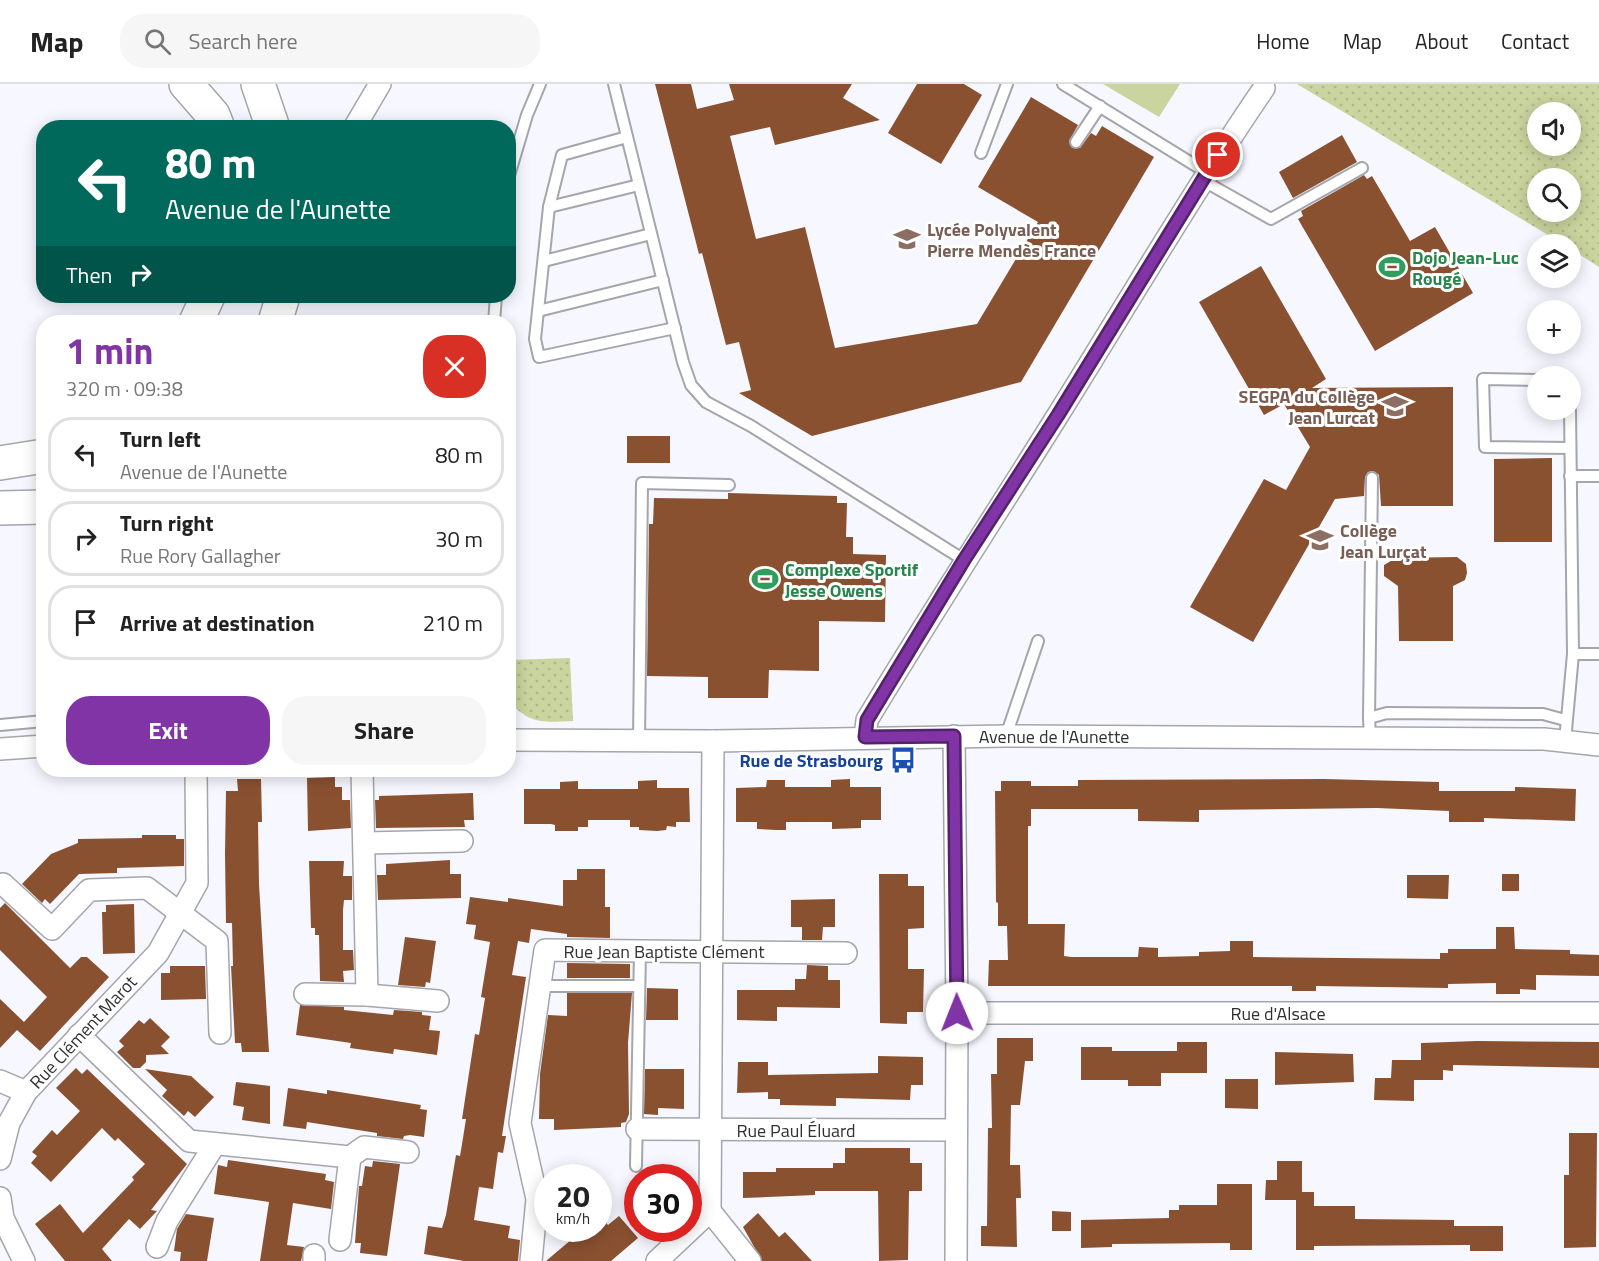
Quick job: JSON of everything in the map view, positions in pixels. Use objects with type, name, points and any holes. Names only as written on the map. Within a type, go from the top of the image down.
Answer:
[{"type":"main road","points":[[186,84],[215,120]]},
{"type":"main road","points":[[258,84],[270,120]]},
{"type":"main road","points":[[0,463],[36,457]]},
{"type":"main road","points":[[0,508],[36,507]]},
{"type":"street","points":[[359,120],[380,84]]},
{"type":"street","points":[[865,737],[867,720],[964,560],[1058,415],[1204,176],[1264,88]]},
{"type":"street","name":"Avenue de l'Aunette","points":[[516,740],[713,741],[1370,728],[1544,739],[1599,745]]},
{"type":"street","points":[[954,736],[957,1013],[956,1261]]},
{"type":"street","points":[[713,741],[710,1211],[750,1261]]},
{"type":"street","points":[[0,749],[36,747]]},
{"type":"street","name":"Rue Clément Marot","points":[[0,1159],[9,1123],[26,1092],[158,953],[197,883],[196,777]]},
{"type":"street","points":[[362,777],[367,995]]},
{"type":"street","points":[[364,843],[462,841]]},
{"type":"street","points":[[3,884],[52,929],[89,890],[147,888],[217,941],[220,1033]]},
{"type":"street","name":"Rue Jean Baptiste Clément","points":[[531,1261],[537,1199],[520,1123],[545,950],[846,953]]},
{"type":"street","points":[[305,994],[367,995],[438,1001]]},
{"type":"street","name":"Rue d'Alsace","points":[[957,1013],[1599,1013]]},
{"type":"street","points":[[79,1035],[189,1141],[350,1157],[364,1147],[408,1152]]},
{"type":"street","points":[[0,1081],[26,1092]]},
{"type":"street","name":"Rue Paul Éluard","points":[[637,1128],[956,1130]]},
{"type":"street","points":[[157,1247],[167,1221],[215,1144]]},
{"type":"street","points":[[340,1240],[350,1157]]},
{"type":"street","points":[[657,1261],[710,1211]]},
{"type":"street","points":[[1,1212],[24,1261]]},
{"type":"lane","points":[[516,152],[527,115],[540,84]]},
{"type":"lane","points":[[614,84],[691,385],[706,402],[751,426],[964,560]]},
{"type":"lane","points":[[981,153],[1007,84]]},
{"type":"lane","points":[[1064,84],[1271,219],[1362,168]]},
{"type":"lane","points":[[1076,142],[1100,106]]},
{"type":"lane","points":[[627,137],[562,155],[549,207],[535,339],[539,357],[675,328]]},
{"type":"lane","points":[[549,207],[639,185]]},
{"type":"lane","points":[[544,261],[651,234]]},
{"type":"lane","points":[[538,311],[663,280]]},
{"type":"lane","points":[[1527,380],[1483,379],[1485,447],[1570,448]]},
{"type":"lane","points":[[1565,741],[1565,720],[1573,654],[1569,420]]},
{"type":"lane","points":[[1570,476],[1599,476]]},
{"type":"lane","points":[[1370,728],[1372,478]]},
{"type":"lane","points":[[639,741],[642,483],[729,484]]},
{"type":"lane","points":[[1006,736],[1038,641]]},
{"type":"lane","points":[[1573,654],[1599,654]]},
{"type":"lane","points":[[1370,728],[1388,713],[1531,714],[1565,720]]},
{"type":"lane","points":[[0,725],[36,722]]},
{"type":"lane","points":[[636,1164],[640,951]]},
{"type":"lane","points":[[540,986],[639,986]]},
{"type":"green space","points":[[1103,84],[1180,84],[1159,117]]},
{"type":"green space","points":[[1297,84],[1599,84],[1599,267],[1581,255],[1581,234],[1546,234]]},
{"type":"green space","points":[[570,658],[573,721],[539,721],[516,708],[516,660]]},
{"type":"building","points":[[655,84],[691,84],[697,109],[734,100],[729,84],[852,84],[843,98],[880,120],[775,145],[770,127],[730,136],[756,239],[805,227],[835,348],[977,324],[1038,222],[978,187],[1031,97],[1078,125],[1069,141],[1072,148],[1080,148],[1091,133],[1096,136],[1102,126],[1154,157],[1021,382],[812,436],[739,393],[751,390],[739,342],[726,345],[702,253],[699,254]]},
{"type":"building","points":[[917,84],[964,84],[982,95],[941,164],[888,133]]},
{"type":"building","points":[[1342,135],[1357,162],[1293,198],[1279,172]]},
{"type":"building","name":"Dojo Jean-Luc Rougé","points":[[1364,175],[1367,179],[1372,176],[1410,241],[1435,227],[1473,293],[1375,351],[1298,219],[1303,216],[1301,211]]},
{"type":"building","name":"Collège Jean Lurçat","points":[[1261,266],[1326,379],[1312,388],[1453,387],[1453,506],[1381,506],[1379,475],[1373,471],[1368,472],[1365,477],[1364,496],[1335,499],[1253,642],[1190,607],[1264,479],[1286,490],[1310,447],[1284,404],[1264,415],[1199,302]]},
{"type":"building","points":[[627,436],[670,436],[670,463],[627,463]]},
{"type":"building","points":[[1552,458],[1552,542],[1494,542],[1494,459]]},
{"type":"building","name":"Complexe Sportif Jesse Owens","points":[[728,493],[837,496],[837,503],[847,503],[846,537],[853,537],[853,554],[886,555],[885,622],[819,621],[819,671],[769,670],[768,698],[708,698],[708,677],[647,676],[649,524],[653,524],[654,498],[728,499]]},
{"type":"building","points":[[1457,557],[1466,564],[1467,573],[1465,580],[1453,586],[1453,641],[1399,641],[1398,586],[1384,576],[1384,565],[1396,558]]},
{"type":"building","points":[[335,777],[335,787],[342,787],[342,800],[350,800],[351,828],[308,831],[307,778]]},
{"type":"building","points":[[237,779],[261,779],[262,822],[258,822],[259,884],[269,1052],[242,1052],[241,1043],[235,1043],[231,966],[233,966],[232,923],[226,923],[225,854],[226,791],[238,791]]},
{"type":"building","points":[[850,779],[850,787],[881,787],[881,820],[861,820],[861,828],[832,829],[832,822],[786,822],[786,830],[757,829],[757,822],[736,822],[736,788],[766,787],[767,780],[785,780],[785,787],[831,787],[831,780]]},
{"type":"building","points":[[1324,779],[1439,782],[1439,791],[1515,791],[1515,787],[1576,789],[1575,821],[1484,818],[1484,822],[1449,822],[1449,811],[1377,808],[1199,810],[1199,822],[1138,821],[1138,809],[1031,809],[1031,826],[1028,826],[1028,924],[1065,924],[1064,956],[1071,957],[1138,957],[1139,947],[1158,948],[1158,957],[1199,956],[1199,952],[1230,951],[1230,941],[1253,941],[1253,957],[1440,959],[1440,953],[1448,953],[1448,949],[1496,949],[1496,927],[1514,927],[1515,949],[1570,950],[1570,954],[1599,955],[1599,976],[1536,975],[1536,990],[1520,989],[1520,994],[1496,994],[1496,983],[1448,984],[1448,988],[1316,986],[1316,991],[1292,991],[1292,986],[988,986],[989,960],[1008,960],[1007,926],[998,926],[998,903],[996,902],[995,791],[1001,791],[1001,781],[1031,781],[1031,786],[1078,786],[1078,780]]},
{"type":"building","points":[[657,780],[657,788],[689,788],[690,822],[676,822],[676,827],[667,826],[666,830],[657,831],[630,827],[630,820],[588,820],[588,827],[578,827],[578,831],[555,831],[555,825],[551,824],[524,824],[524,789],[560,789],[560,782],[578,781],[578,789],[638,789],[638,781]]},
{"type":"building","points":[[473,793],[474,820],[464,820],[465,827],[376,828],[375,800],[379,800],[379,796]]},
{"type":"building","points":[[142,835],[176,835],[176,839],[184,839],[184,866],[117,868],[117,873],[79,874],[50,904],[45,899],[42,903],[22,884],[51,854],[78,843],[78,839],[142,838]]},
{"type":"building","points":[[450,860],[450,874],[461,874],[461,898],[378,900],[377,875],[386,875],[386,864]]},
{"type":"building","points":[[309,861],[344,861],[343,876],[352,876],[352,900],[344,900],[343,950],[353,950],[354,970],[343,971],[344,982],[320,981],[319,935],[315,935],[315,928],[311,928]]},
{"type":"building","points":[[577,869],[605,869],[605,907],[610,907],[610,938],[567,937],[567,934],[531,929],[529,943],[518,941],[512,975],[526,977],[502,1136],[506,1136],[503,1153],[498,1152],[493,1189],[479,1187],[474,1220],[510,1226],[508,1238],[520,1240],[518,1261],[464,1261],[424,1254],[428,1226],[442,1228],[446,1215],[456,1155],[460,1156],[463,1138],[466,1119],[462,1119],[475,1034],[479,1035],[485,998],[481,997],[490,942],[474,939],[476,925],[466,924],[470,897],[508,902],[508,898],[563,906],[563,880],[577,880]]},
{"type":"building","points":[[879,874],[908,874],[908,886],[924,886],[924,928],[908,929],[908,969],[924,969],[923,1012],[907,1012],[907,1024],[880,1023]]},
{"type":"building","points":[[1502,874],[1519,874],[1519,891],[1502,891]]},
{"type":"building","points":[[1407,875],[1449,875],[1448,899],[1407,898]]},
{"type":"building","points":[[835,899],[835,927],[823,927],[822,940],[802,940],[802,927],[791,927],[791,900]]},
{"type":"building","points":[[5,903],[70,968],[81,957],[87,957],[109,977],[40,1051],[17,1030],[0,1048],[0,999],[24,1022],[47,997],[0,950],[0,908]]},
{"type":"building","points":[[134,904],[135,953],[103,954],[102,912],[106,912],[106,905]]},
{"type":"building","points":[[405,937],[436,941],[430,983],[426,982],[425,987],[398,985]]},
{"type":"building","points":[[567,963],[630,964],[630,978],[567,978]]},
{"type":"building","points":[[807,965],[828,966],[828,980],[840,980],[840,1008],[777,1007],[777,1021],[737,1020],[737,990],[795,990],[795,979],[806,979]]},
{"type":"building","points":[[170,966],[205,966],[206,999],[161,1000],[161,973],[170,973]]},
{"type":"building","points":[[647,988],[678,989],[678,1020],[646,1020]]},
{"type":"building","points":[[567,993],[632,993],[628,1043],[629,1114],[626,1122],[621,1123],[621,1127],[554,1130],[554,1119],[539,1119],[540,1074],[548,1015],[567,1016]]},
{"type":"building","points":[[300,1005],[344,1007],[344,1010],[393,1015],[394,1010],[422,1012],[422,1015],[431,1016],[429,1030],[440,1031],[437,1055],[394,1049],[393,1054],[350,1048],[351,1043],[296,1035]]},
{"type":"building","points":[[150,1018],[170,1037],[161,1046],[169,1054],[146,1055],[146,1062],[140,1068],[133,1068],[117,1052],[124,1046],[119,1041],[139,1020],[144,1024]]},
{"type":"building","points":[[997,1038],[1033,1038],[1033,1061],[1025,1061],[1020,1105],[1011,1105],[1010,1165],[1020,1165],[1021,1198],[1016,1198],[1017,1247],[981,1246],[981,1226],[987,1226],[988,1128],[992,1128],[991,1074],[997,1074]]},
{"type":"building","points":[[1177,1042],[1207,1042],[1207,1073],[1161,1073],[1161,1086],[1128,1086],[1128,1080],[1081,1080],[1081,1047],[1112,1047],[1112,1051],[1177,1051]]},
{"type":"building","points":[[1599,1042],[1599,1068],[1453,1065],[1453,1071],[1443,1070],[1443,1080],[1414,1080],[1414,1101],[1374,1100],[1375,1078],[1391,1078],[1392,1060],[1421,1060],[1421,1043]]},
{"type":"building","points":[[1275,1052],[1353,1054],[1354,1082],[1275,1085]]},
{"type":"building","points":[[878,1056],[923,1057],[923,1085],[911,1085],[910,1100],[836,1098],[836,1106],[780,1105],[780,1099],[768,1099],[768,1092],[737,1093],[738,1062],[768,1062],[768,1075],[878,1073]]},
{"type":"building","points":[[76,1068],[82,1074],[87,1069],[187,1164],[151,1210],[157,1211],[140,1229],[129,1219],[102,1249],[112,1261],[65,1261],[35,1224],[60,1204],[83,1233],[134,1180],[132,1177],[145,1164],[118,1138],[115,1141],[102,1128],[51,1182],[31,1163],[37,1156],[32,1152],[52,1130],[57,1135],[80,1111],[56,1088]]},
{"type":"building","points":[[145,1069],[191,1076],[214,1097],[195,1117],[188,1111],[184,1116],[162,1096],[167,1090]]},
{"type":"building","points":[[645,1069],[684,1069],[684,1109],[658,1108],[658,1115],[644,1114]]},
{"type":"building","points":[[1225,1079],[1258,1079],[1258,1109],[1225,1108]]},
{"type":"building","points":[[236,1082],[270,1086],[270,1124],[242,1120],[244,1107],[233,1105]]},
{"type":"building","points":[[288,1088],[327,1094],[327,1090],[421,1105],[420,1109],[427,1110],[424,1137],[410,1135],[404,1136],[403,1139],[377,1136],[377,1133],[307,1122],[306,1129],[283,1126]]},
{"type":"building","points":[[1569,1133],[1597,1133],[1596,1247],[1564,1248],[1564,1175],[1569,1175]]},
{"type":"building","points":[[845,1148],[910,1148],[910,1163],[922,1163],[922,1191],[909,1191],[908,1260],[879,1261],[878,1191],[815,1191],[815,1195],[743,1198],[743,1172],[776,1172],[776,1168],[833,1168],[833,1163],[845,1163]]},
{"type":"building","points":[[228,1160],[326,1174],[325,1180],[334,1182],[331,1209],[293,1203],[287,1245],[304,1247],[301,1261],[260,1261],[269,1202],[214,1194],[218,1165],[227,1167]]},
{"type":"building","points":[[373,1161],[400,1164],[387,1256],[360,1253],[361,1243],[355,1243],[359,1186],[362,1186],[365,1166],[372,1167]]},
{"type":"building","points":[[1277,1161],[1302,1161],[1302,1192],[1314,1192],[1314,1206],[1355,1206],[1355,1219],[1454,1220],[1454,1226],[1503,1226],[1503,1251],[1470,1251],[1470,1245],[1314,1246],[1314,1250],[1296,1250],[1296,1200],[1265,1200],[1266,1180],[1277,1180]]},
{"type":"building","points":[[1217,1184],[1252,1184],[1252,1250],[1230,1250],[1230,1243],[1112,1244],[1112,1247],[1081,1248],[1081,1220],[1169,1218],[1169,1210],[1179,1210],[1179,1205],[1217,1205]]},
{"type":"building","points":[[1052,1211],[1071,1212],[1071,1231],[1052,1231]]},
{"type":"building","points":[[758,1213],[779,1237],[785,1232],[812,1261],[762,1261],[743,1227]]},
{"type":"building","points":[[186,1214],[214,1218],[207,1261],[180,1261],[181,1252],[174,1251],[177,1229]]},
{"type":"building","points":[[619,1216],[624,1222],[624,1242],[633,1242],[611,1261],[546,1261],[568,1242],[612,1242],[612,1222]]},
{"type":"place","name":"Lycée Polyvalent Pierre Mendès France","points":[[907,239]]},
{"type":"place","name":"Dojo Jean-Luc Rougé","points":[[1392,267]]},
{"type":"place","name":"SEGPA du Collège Jean Lurcat","points":[[1395,406]]},
{"type":"place","name":"Collège Jean Lurçat","points":[[1320,540]]},
{"type":"place","name":"Complexe Sportif Jesse Owens","points":[[765,579]]},
{"type":"place","name":"Rue de Strasbourg","points":[[903,760]]},
{"type":"route","points":[[957,1013],[954,736],[865,737],[867,720],[964,560],[1058,415],[1201,179],[1218,155]]}]
